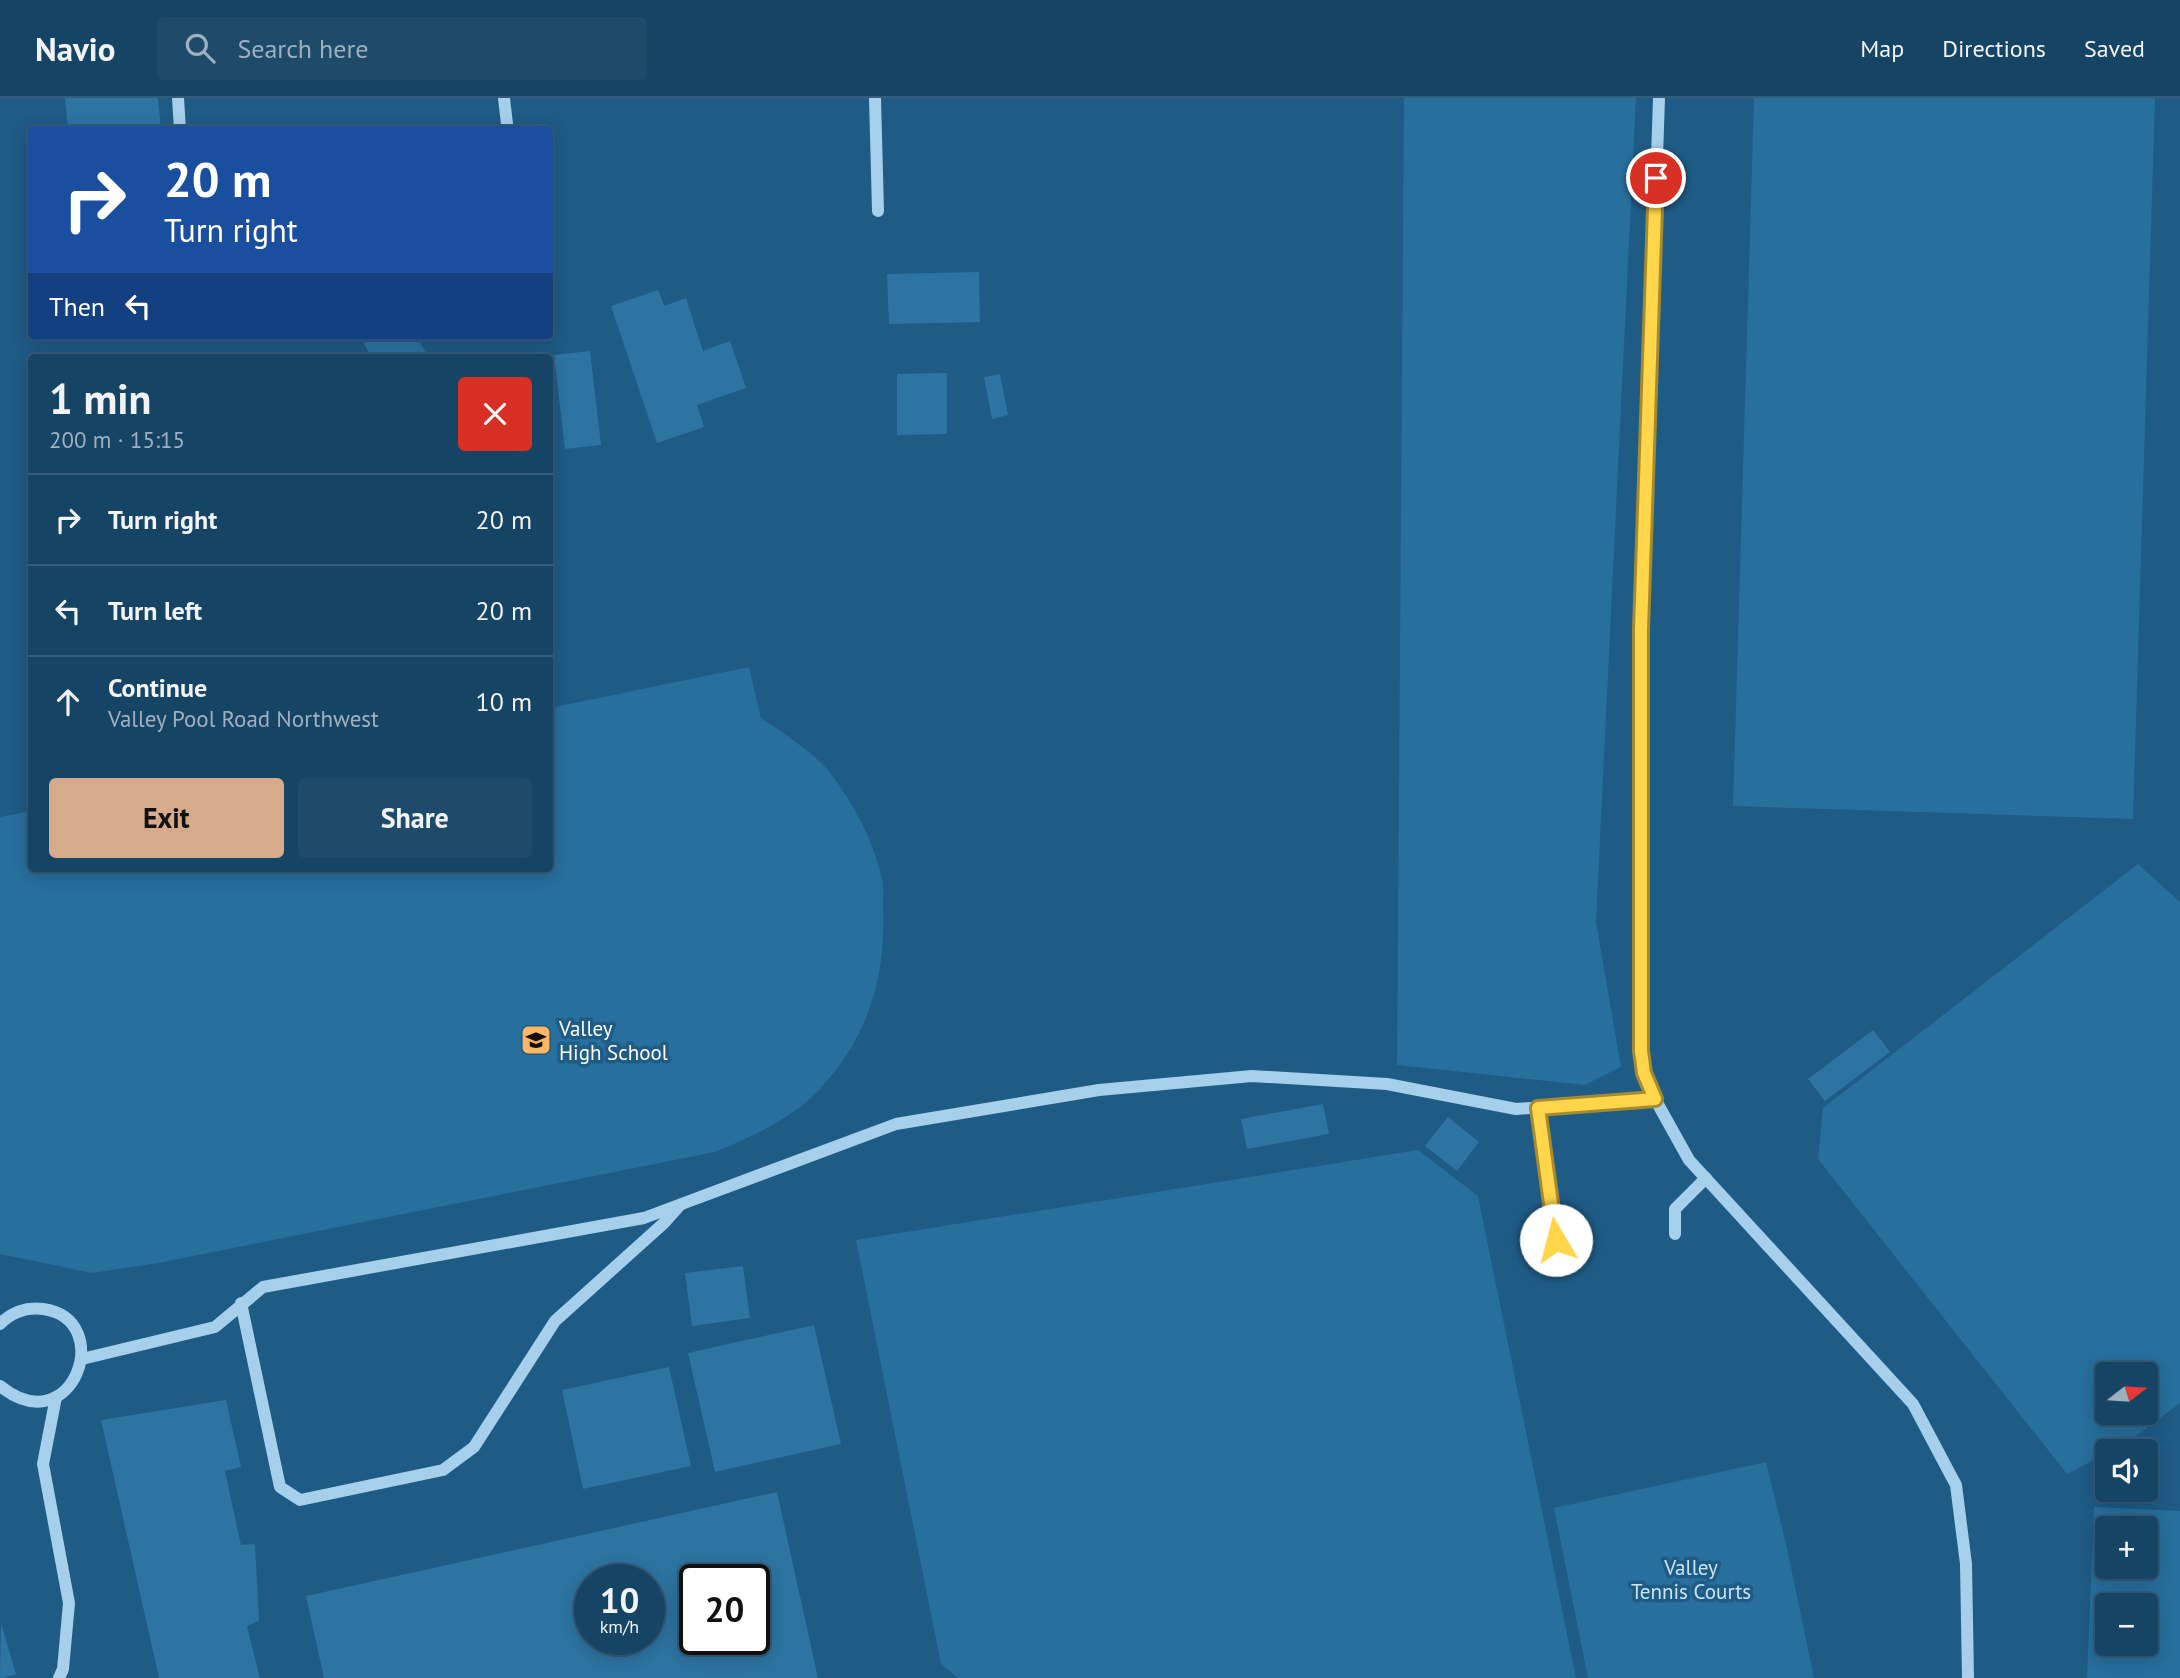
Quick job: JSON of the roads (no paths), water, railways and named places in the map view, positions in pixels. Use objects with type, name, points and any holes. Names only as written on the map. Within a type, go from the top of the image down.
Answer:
[{"type":"street","points":[[177,98],[180,126]]},
{"type":"street","points":[[504,98],[507,124]]},
{"type":"street","points":[[874,98],[878,211]]},
{"type":"street","points":[[1659,98],[1641,630],[1641,1051],[1644,1073],[1655,1099],[1689,1160],[1913,1404],[1956,1485],[1966,1564],[1968,1678]]},
{"type":"street","points":[[82,1359],[215,1327],[263,1287],[644,1217],[897,1124],[1099,1090],[1252,1076],[1387,1084],[1516,1109],[1655,1099]]},
{"type":"street","points":[[1538,1108],[1556,1240]]},
{"type":"street","points":[[1675,1234],[1675,1209],[1706,1178]]},
{"type":"street","points":[[241,1303],[280,1487],[300,1500],[443,1470],[474,1447],[555,1321],[664,1223],[682,1203]]},
{"type":"street","points":[[0,1324],[19,1310],[48,1310],[62,1316],[74,1328],[82,1359],[78,1374],[69,1387],[56,1397],[40,1401],[25,1400],[11,1395],[0,1385]]},
{"type":"street","points":[[56,1397],[43,1464],[69,1603],[63,1669],[59,1678]]},
{"type":"place","name":"Valley High School","points":[[536,1040]]},
{"type":"park label","name":"Valley Tennis Courts","points":[[1691,1579]]}]
